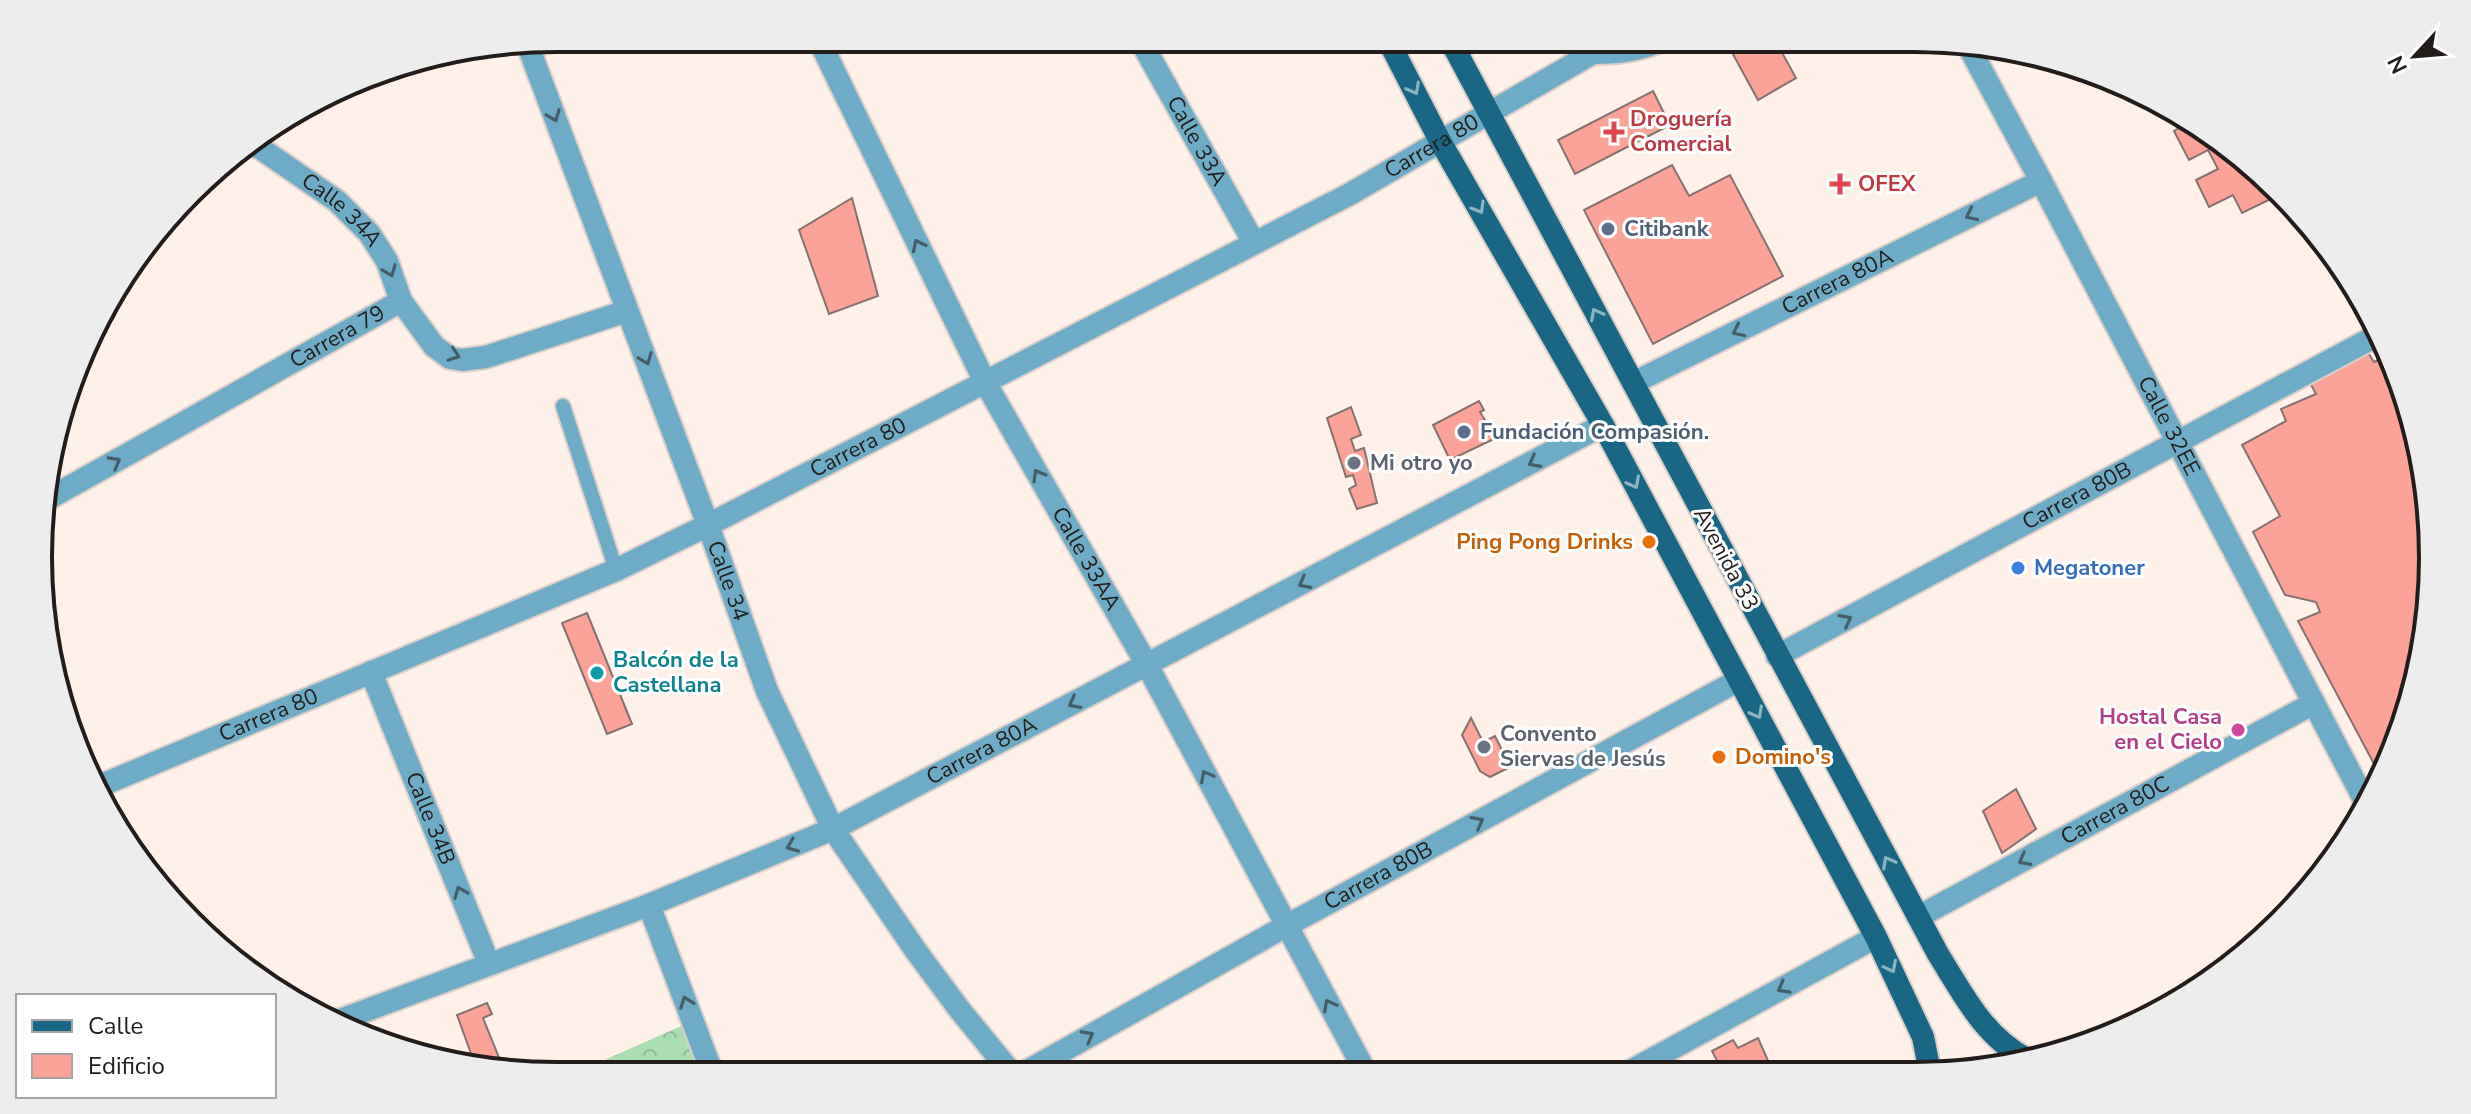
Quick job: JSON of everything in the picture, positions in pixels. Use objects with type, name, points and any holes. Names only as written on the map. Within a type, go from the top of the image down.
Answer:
[{"type":"main road","name":"Avenida 33","points":[[1394,52],[1440,141],[1603,425],[1876,937],[1923,1037],[1928,1062]]},
{"type":"main road","name":"Avenida 33","points":[[1456,52],[1938,954],[1983,1025],[2013,1052]]},
{"type":"street","name":"Calle 33AA","points":[[825,52],[985,382],[1147,665],[1360,1062]]},
{"type":"street","name":"Calle 33A","points":[[1147,52],[1254,243]]},
{"type":"street","name":"Carrera 80","points":[[106,783],[616,570],[708,525],[1350,194],[1587,52]]},
{"type":"street","name":"Calle 34","points":[[531,53],[767,691],[833,829],[916,951],[1002,1062]]},
{"type":"street","name":"Calle 32EE","points":[[1973,55],[2360,792]]},
{"type":"street","name":"Calle 34A","points":[[260,148],[324,191],[369,233],[387,261],[401,301]]},
{"type":"street","name":"Carrera 80A","points":[[1633,383],[2041,181]]},
{"type":"street","name":"Carrera 79","points":[[56,495],[401,301],[434,346],[450,358],[462,360],[486,357],[627,311]]},
{"type":"street","name":"Carrera 80B","points":[[1777,656],[2370,340]]},
{"type":"street","name":"Carrera 80A","points":[[349,1017],[649,905],[833,829],[1603,425]]},
{"type":"street","name":"Calle 34B","points":[[371,672],[489,964]]},
{"type":"street","name":"Carrera 80B","points":[[1043,1062],[1739,680]]},
{"type":"street","name":"Carrera 80C","points":[[1918,917],[2314,703]]},
{"type":"street","points":[[649,905],[708,1062]]},
{"type":"street","points":[[1647,1062],[1876,937]]},
{"type":"lane","points":[[563,406],[616,570]]},
{"type":"green space","points":[[686,1024],[701,1062],[600,1062]]},
{"type":"building","points":[[1732,52],[1782,52],[1796,78],[1758,100]]},
{"type":"building","name":"Droguería Comercial","points":[[1653,91],[1670,125],[1575,174],[1558,140]]},
{"type":"building","points":[[2179,128],[2211,149],[2189,160],[2174,131]]},
{"type":"building","points":[[2211,149],[2221,156],[2270,199],[2242,213],[2233,195],[2209,207],[2196,180],[2218,169],[2208,150]]},
{"type":"building","points":[[1672,165],[1689,196],[1730,175],[1783,276],[1653,344],[1584,210]]},
{"type":"building","points":[[852,198],[878,296],[829,314],[799,230]]},
{"type":"building","points":[[2365,348],[2374,362],[2379,360],[2402,426],[2415,491],[2419,557],[2415,623],[2402,688],[2374,764],[2298,621],[2320,612],[2316,602],[2285,595],[2253,532],[2280,516],[2242,445],[2286,421],[2281,409],[2316,394],[2309,381]]},
{"type":"building","name":"Fundación Compasión.","points":[[1479,401],[1484,410],[1480,412],[1496,438],[1450,460],[1433,425]]},
{"type":"building","name":"Mi otro yo","points":[[1351,407],[1361,435],[1351,439],[1355,451],[1364,448],[1377,503],[1357,509],[1349,489],[1356,485],[1353,475],[1346,477],[1327,418]]},
{"type":"building","name":"Balcón de la Castellana","points":[[587,613],[632,724],[607,734],[562,623]]},
{"type":"building","name":"Convento Siervas de Jesús","points":[[1471,718],[1483,742],[1495,736],[1504,754],[1512,752],[1518,763],[1490,777],[1480,771],[1462,735]]},
{"type":"building","points":[[2016,789],[2036,829],[2002,853],[1983,811]]},
{"type":"building","points":[[487,1003],[492,1014],[483,1018],[499,1059],[471,1054],[457,1015]]},
{"type":"building","points":[[1758,1038],[1769,1062],[1718,1062],[1712,1051],[1733,1040],[1738,1048]]},
{"type":"place","name":"Droguería Comercial","points":[[1614,132]]},
{"type":"place","name":"OFEX","points":[[1840,184]]},
{"type":"place","name":"Citibank","points":[[1608,229]]},
{"type":"place","name":"Fundación Compasión.","points":[[1464,432]]},
{"type":"place","name":"Mi otro yo","points":[[1354,463]]},
{"type":"place","name":"Ping Pong Drinks","points":[[1649,542]]},
{"type":"place","name":"Megatoner","points":[[2018,568]]},
{"type":"place","name":"Balcón de la Castellana","points":[[597,673]]},
{"type":"place","name":"Hostal Casa en el Cielo","points":[[2238,730]]},
{"type":"place","name":"Convento Siervas de Jesús","points":[[1484,747]]},
{"type":"place","name":"Domino's","points":[[1719,757]]}]
